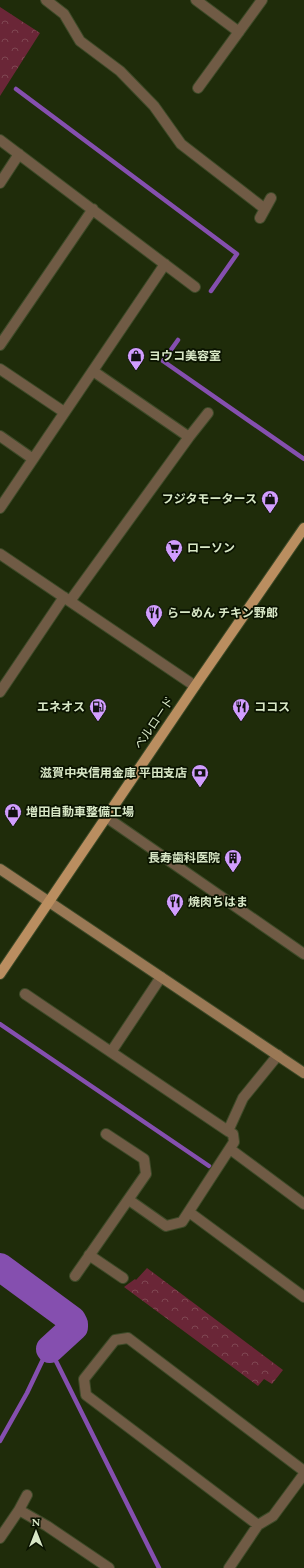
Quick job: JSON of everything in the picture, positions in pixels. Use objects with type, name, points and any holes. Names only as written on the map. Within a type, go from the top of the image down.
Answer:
[{"type":"main road","name":"ベルロード","points":[[0,974],[48,901],[304,528]]},
{"type":"street","points":[[46,0],[64,14],[80,41],[120,71],[154,106],[181,144],[262,214],[271,198]]},
{"type":"street","points":[[196,0],[239,32]]},
{"type":"street","points":[[198,88],[262,0]]},
{"type":"street","points":[[0,140],[195,287]]},
{"type":"street","points":[[0,182],[19,154]]},
{"type":"street","points":[[0,345],[92,209]]},
{"type":"street","points":[[1,506],[165,264]]},
{"type":"street","points":[[0,369],[64,412]]},
{"type":"street","points":[[93,371],[189,437]]},
{"type":"street","points":[[0,692],[67,599],[208,413]]},
{"type":"street","points":[[0,436],[33,459]]},
{"type":"street","points":[[0,554],[195,686]]},
{"type":"street","points":[[106,817],[304,954]]},
{"type":"street","points":[[0,869],[304,1073]]},
{"type":"street","points":[[111,1052],[161,977]]},
{"type":"street","points":[[25,994],[233,1134],[234,1142],[230,1149],[182,1222],[166,1226],[129,1200]]},
{"type":"street","points":[[228,1132],[243,1098],[278,1055]]},
{"type":"street","points":[[76,1276],[146,1174],[144,1159],[106,1134]]},
{"type":"street","points":[[230,1149],[304,1204]]},
{"type":"street","points":[[189,1212],[304,1296]]},
{"type":"street","points":[[89,1256],[123,1278]]},
{"type":"street","points":[[229,1568],[258,1525],[273,1516],[304,1473],[128,1338],[115,1340],[84,1379],[86,1395],[258,1525]]},
{"type":"street","points":[[0,1538],[19,1510],[27,1495]]},
{"type":"street","points":[[19,1510],[47,1526],[110,1568]]},
{"type":"green space","points":[[0,7],[40,33],[0,96]]},
{"type":"green space","points":[[147,1268],[283,1370],[272,1384],[264,1379],[258,1386],[124,1287],[135,1279],[136,1280]]},
{"type":"waterway","points":[[16,89],[237,254],[211,291]]},
{"type":"waterway","points":[[178,340],[163,361],[304,459]]},
{"type":"waterway","points":[[0,1024],[209,1166]]},
{"type":"waterway","points":[[0,1267],[72,1320],[74,1327],[50,1349]]},
{"type":"waterway","points":[[0,1441],[27,1393],[47,1351],[50,1349],[159,1568]]},
{"type":"place","name":"ヨウコ美容室","points":[[136,371]]},
{"type":"place","name":"フジタモータース","points":[[270,514]]},
{"type":"place","name":"ローソン","points":[[174,563]]},
{"type":"place","name":"らーめん チキン野郎","points":[[154,628]]},
{"type":"place","name":"エネオス","points":[[98,722]]},
{"type":"place","name":"ココス","points":[[241,722]]},
{"type":"place","name":"滋賀中央信用金庫 平田支店","points":[[200,788]]},
{"type":"place","name":"増田自動車整備工場","points":[[13,827]]},
{"type":"place","name":"長寿歯科医院","points":[[233,873]]},
{"type":"place","name":"焼肉ちはま","points":[[175,917]]}]
